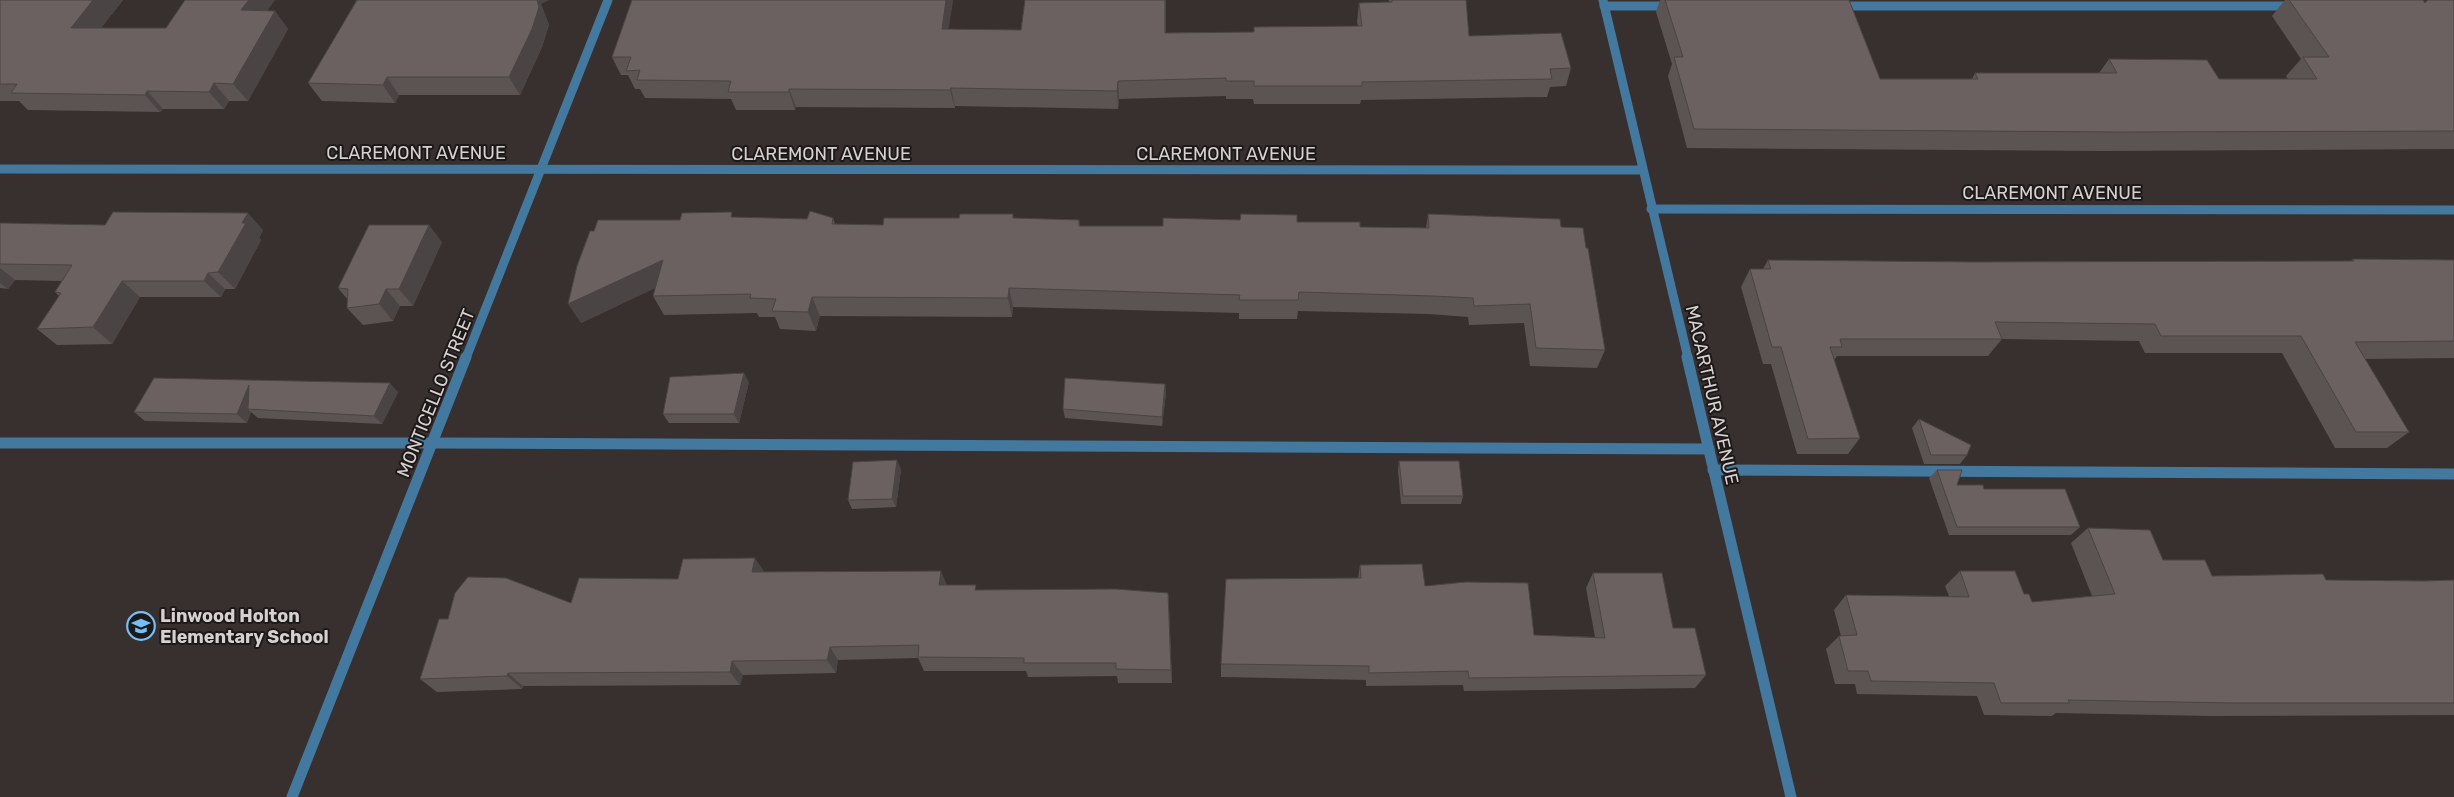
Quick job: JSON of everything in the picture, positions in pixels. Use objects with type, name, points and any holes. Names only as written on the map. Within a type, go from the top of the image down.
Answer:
[{"type":"street","name":"MONTICELLO STREET","points":[[292,797],[434,443],[608,0]]},
{"type":"street","points":[[1603,3],[1684,6]]},
{"type":"street","name":"MACARTHUR AVENUE","points":[[1603,3],[1641,170],[1791,797]]},
{"type":"street","points":[[1824,6],[2304,6]]},
{"type":"street","name":"CLAREMONT AVENUE","points":[[0,169],[1641,170]]},
{"type":"street","name":"CLAREMONT AVENUE","points":[[1651,209],[2454,210]]},
{"type":"street","points":[[0,443],[434,443],[1709,449]]},
{"type":"street","points":[[1713,470],[2454,474]]},
{"type":"building","points":[[0,0],[93,0],[71,28],[166,28],[185,0],[249,0],[241,10],[275,11],[233,84],[214,83],[209,92],[147,91],[145,95],[11,93],[17,84],[0,84]]},
{"type":"building","points":[[357,0],[537,0],[539,7],[532,29],[509,77],[387,77],[383,85],[308,83]]},
{"type":"building","points":[[632,0],[946,0],[942,29],[1021,30],[1025,0],[1165,0],[1165,33],[1254,32],[1254,27],[1362,26],[1359,3],[1392,2],[1392,0],[1466,0],[1469,36],[1561,33],[1571,68],[1550,69],[1552,79],[1362,82],[1362,86],[1254,86],[1254,81],[1226,81],[1226,78],[1118,81],[1117,91],[951,88],[950,90],[789,89],[789,92],[728,92],[731,81],[637,80],[640,70],[626,71],[631,57],[612,57]]},
{"type":"building","points":[[1665,0],[1849,0],[1880,79],[1978,79],[1975,73],[2117,73],[2109,59],[2207,60],[2219,79],[2317,79],[2303,57],[2329,57],[2289,0],[2423,0],[2425,3],[2428,0],[2454,0],[2454,131],[2118,132],[1694,129],[1674,57],[1683,57]]},
{"type":"building","points":[[810,211],[833,218],[832,224],[883,225],[884,218],[959,218],[960,214],[1013,214],[1013,218],[1079,220],[1079,226],[1163,226],[1163,218],[1240,220],[1241,214],[1297,215],[1297,222],[1360,222],[1360,227],[1429,228],[1428,214],[1560,219],[1561,227],[1583,228],[1605,350],[1536,348],[1530,304],[1474,306],[1473,298],[1433,296],[1299,292],[1298,300],[1239,300],[1240,295],[1009,288],[1008,298],[812,297],[808,312],[772,311],[776,299],[750,298],[751,294],[653,296],[663,260],[568,304],[577,266],[590,231],[594,231],[598,220],[680,220],[682,213],[732,212],[731,217],[807,219]]},
{"type":"building","points":[[113,212],[248,213],[242,223],[246,223],[218,272],[208,273],[204,281],[122,281],[93,327],[37,329],[61,293],[55,292],[72,265],[0,264],[0,223],[105,225]]},
{"type":"building","points":[[369,225],[429,225],[399,289],[386,289],[379,304],[347,308],[348,289],[338,288]]},
{"type":"building","points":[[2353,259],[2454,260],[2454,341],[2355,342],[2409,432],[2356,432],[2301,336],[2161,336],[2155,324],[1995,322],[2002,339],[1840,339],[1842,347],[1830,347],[1860,438],[1808,439],[1781,347],[1772,347],[1750,269],[1771,269],[1768,260],[1973,262],[2354,261]]},
{"type":"building","points":[[744,373],[734,414],[663,414],[670,377]]},
{"type":"building","points":[[154,378],[390,383],[374,416],[248,409],[249,385],[237,414],[134,412]]},
{"type":"building","points":[[1065,378],[1165,384],[1162,417],[1063,409]]},
{"type":"building","points":[[1919,419],[1971,445],[1967,455],[1931,455]]},
{"type":"building","points":[[897,460],[892,499],[848,500],[853,462]]},
{"type":"building","points":[[1399,461],[1459,461],[1463,496],[1403,496]]},
{"type":"building","points":[[1937,470],[1962,470],[1957,485],[1983,485],[1984,489],[2065,489],[2080,527],[1957,527]]},
{"type":"building","points":[[2088,528],[2150,530],[2163,560],[2205,560],[2212,576],[2323,574],[2326,580],[2454,580],[2454,703],[2233,703],[2068,700],[2070,703],[2001,703],[1994,683],[1871,681],[1868,671],[1848,671],[1839,636],[1857,635],[1846,595],[1969,597],[1960,571],[2015,571],[2024,594],[2029,594],[2032,602],[2115,594]]},
{"type":"building","points":[[755,558],[752,572],[941,571],[939,585],[976,585],[975,590],[1115,589],[1168,593],[1171,670],[1116,669],[1116,663],[1024,663],[1024,658],[918,657],[919,645],[830,647],[827,660],[732,661],[730,672],[508,673],[507,676],[420,679],[439,619],[448,619],[455,593],[468,577],[506,578],[571,603],[579,578],[678,579],[683,559]]},
{"type":"building","points":[[1422,564],[1425,586],[1466,582],[1528,583],[1534,635],[1605,638],[1593,573],[1662,573],[1673,628],[1695,628],[1706,675],[1469,678],[1468,671],[1369,673],[1369,666],[1221,664],[1226,579],[1361,578],[1360,565]]},
{"type":"place","name":"Linwood Holton Elementary School","points":[[141,626]]}]
